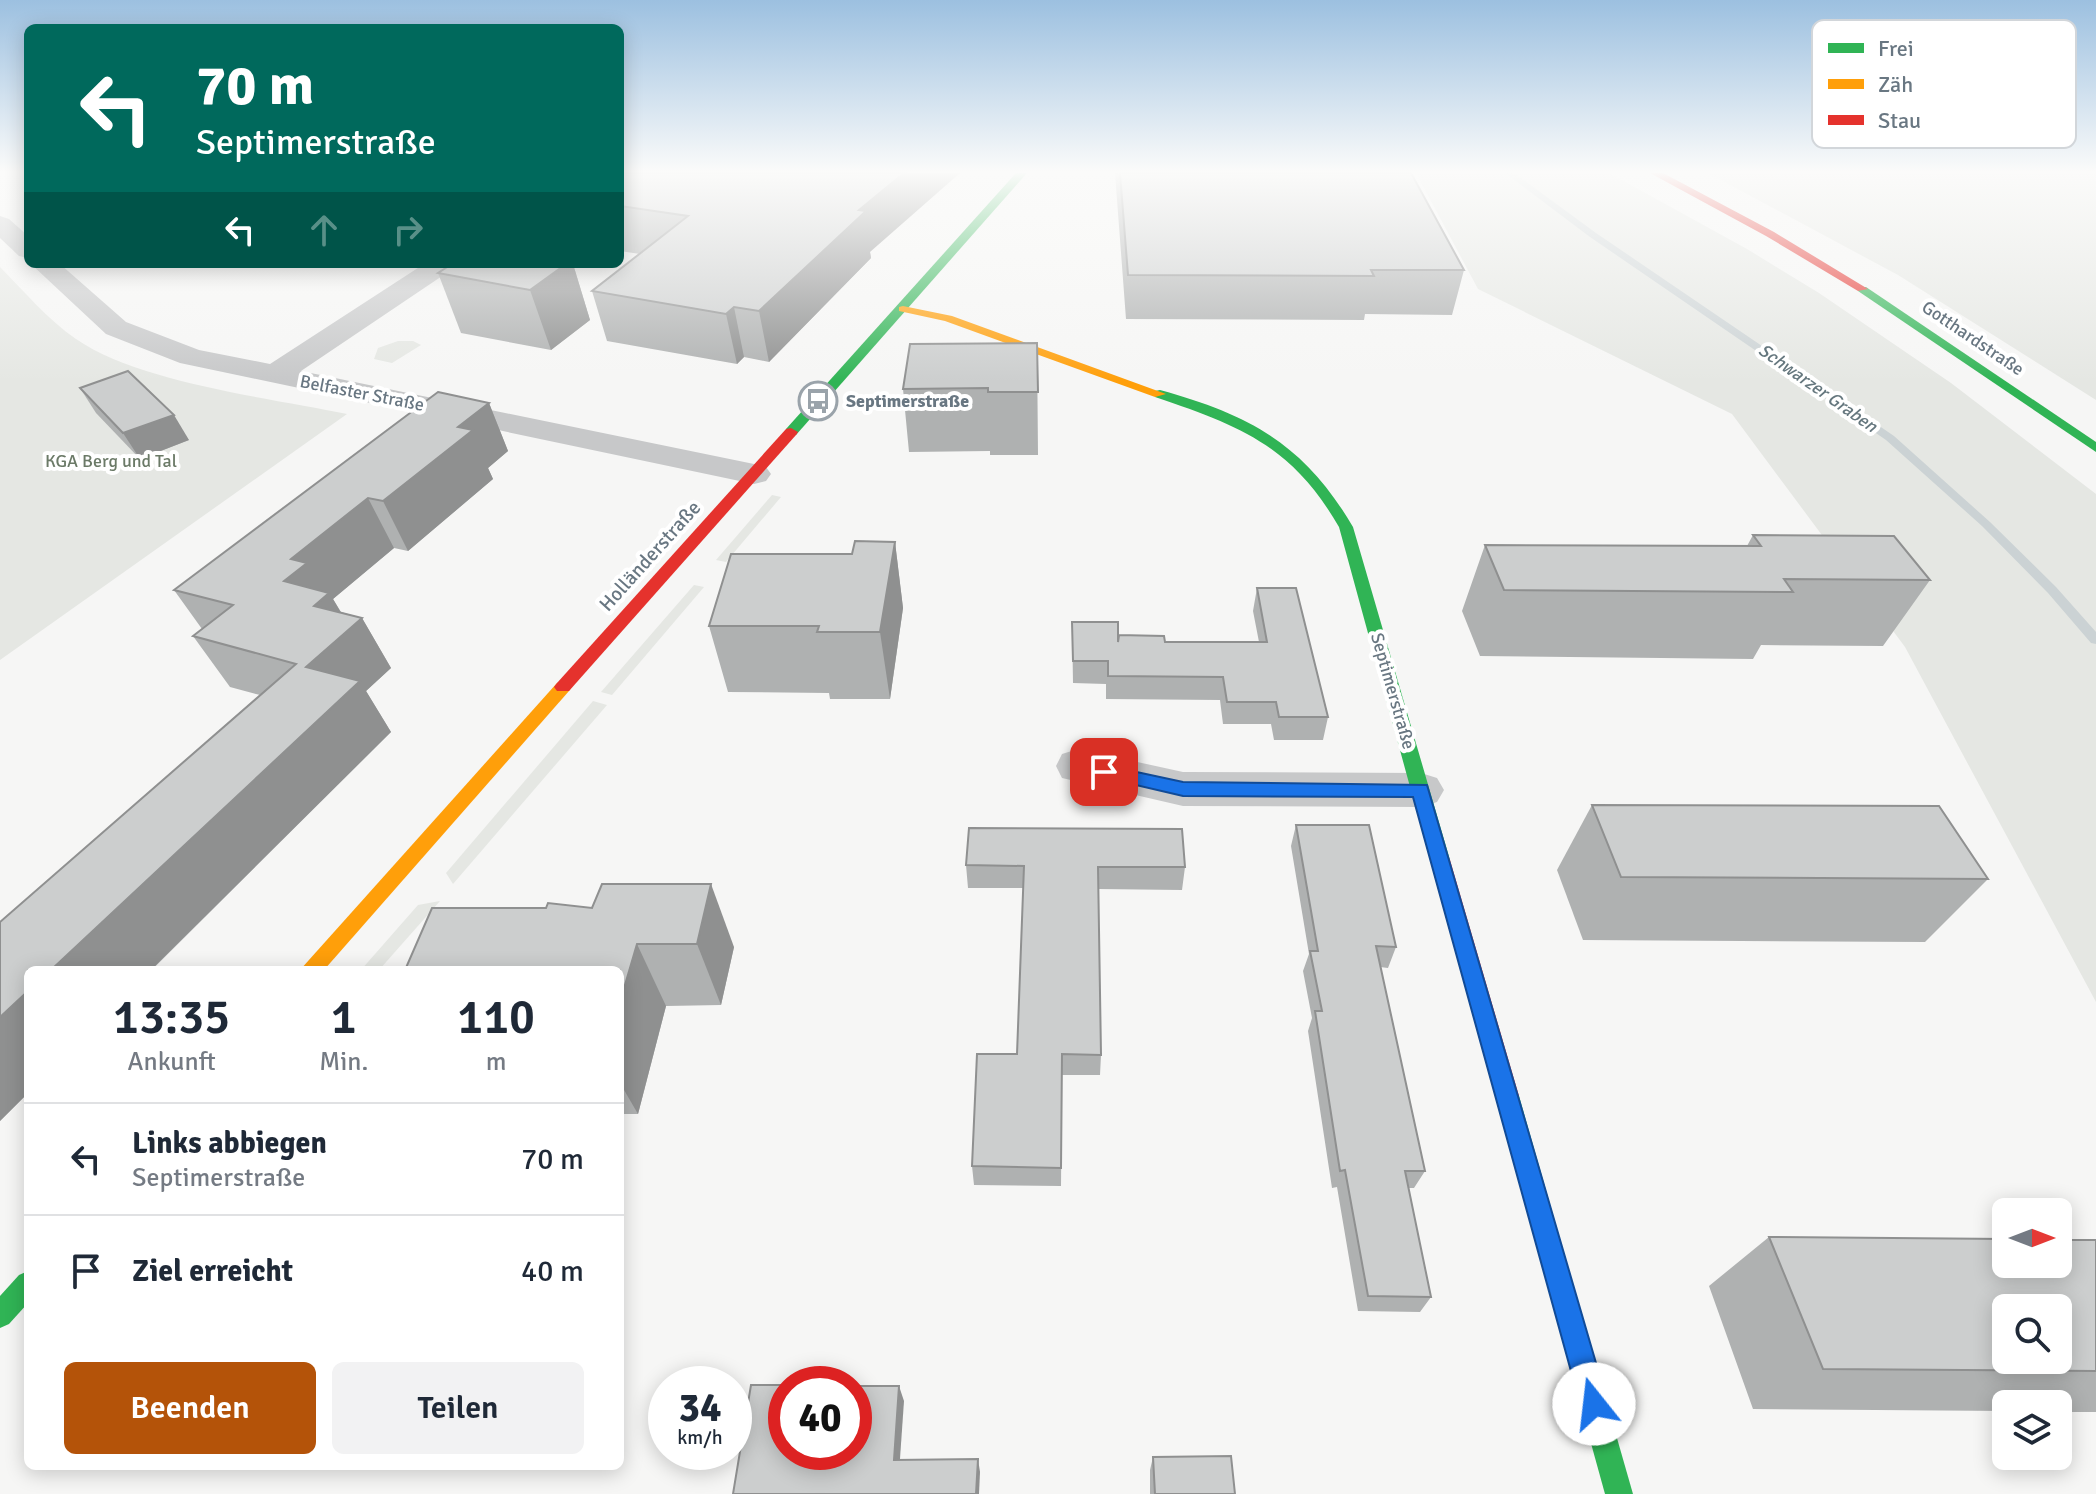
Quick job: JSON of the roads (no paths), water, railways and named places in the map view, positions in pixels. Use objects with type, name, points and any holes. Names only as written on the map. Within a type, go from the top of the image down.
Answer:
[{"type":"street","name":"Holländerstraße","points":[[315,966],[961,243]]},
{"type":"street","name":"Gotthardstraße","points":[[1785,243],[1887,304],[1995,375],[2096,448]]},
{"type":"street","name":"Belfaster Straße","points":[[48,268],[116,328],[191,357],[754,474]]},
{"type":"street","points":[[274,375],[436,268]]},
{"type":"street","name":"Septimerstraße","points":[[903,309],[948,318],[1231,419],[1281,445],[1334,503],[1346,527],[1619,1494]]},
{"type":"street","points":[[1078,766],[1183,789],[1421,790]]},
{"type":"street","points":[[0,1315],[24,1288]]},
{"type":"waterway","name":"Schwarzer Graben","points":[[1604,243],[1890,438],[1986,524],[2052,590],[2096,640]]},
{"type":"place","name":"Septimerstraße","points":[[818,401]]},
{"type":"park label","name":"KGA Berg und Tal","points":[[111,461]]}]
